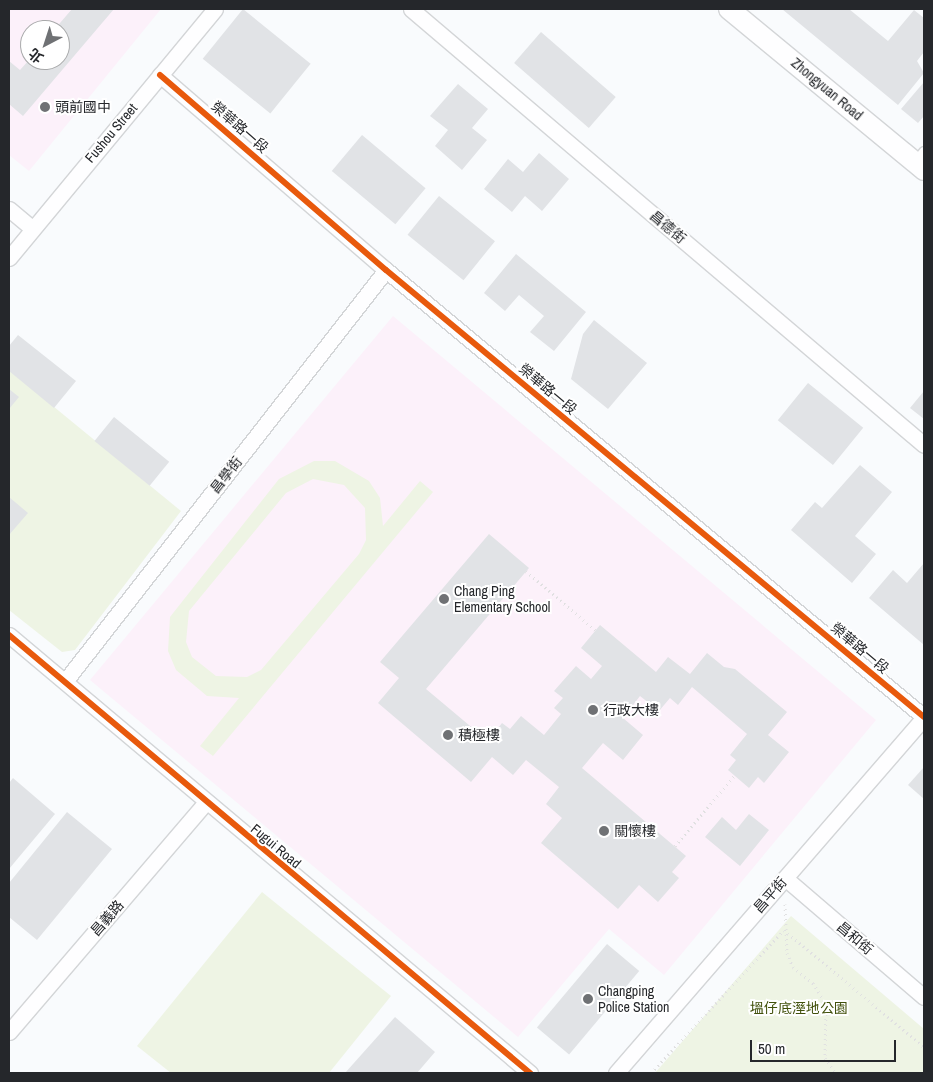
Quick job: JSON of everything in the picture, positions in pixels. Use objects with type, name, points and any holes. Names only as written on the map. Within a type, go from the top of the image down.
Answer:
[{"type":"street","name":"Fushou Street","points":[[9,258],[215,9]]},
{"type":"street","name":"昌德街","points":[[411,9],[924,445]]},
{"type":"street","name":"Zhongyuan Road","points":[[729,9],[921,161]]},
{"type":"street","name":"榮華路一段","points":[[160,75],[386,270],[924,717]]},
{"type":"street","points":[[9,208],[32,228]]},
{"type":"street","name":"昌學街","points":[[66,680],[386,270]]},
{"type":"street","name":"Fugui Road","points":[[9,635],[66,680],[205,803],[530,1073]]},
{"type":"street","name":"昌平街","points":[[616,1073],[924,717]]},
{"type":"street","name":"昌義路","points":[[9,1032],[205,803]]},
{"type":"street","name":"昌和街","points":[[785,878],[924,997]]},
{"type":"path","points":[[526,571],[596,630]]},
{"type":"path","points":[[675,846],[735,775]]},
{"type":"path","points":[[785,878],[784,930],[793,967],[813,983],[826,1004],[825,1058],[835,1073]]},
{"type":"path","points":[[784,930],[924,1047]]},
{"type":"path","points":[[651,1073],[784,930]]},
{"type":"shaded area","name":"頭前國中","points":[[9,9],[161,9],[29,171],[9,155]]},
{"type":"shaded area","name":"Chang Ping Elementary School","points":[[393,316],[876,720],[664,975],[609,929],[518,1037],[90,680]]},
{"type":"green space","points":[[9,370],[181,511],[75,650],[62,652],[9,610]]},
{"type":"green space","points":[[314,461],[335,461],[369,481],[380,498],[383,526],[420,481],[433,492],[213,756],[200,746],[239,698],[207,696],[176,670],[168,651],[170,617],[279,479]],"holes":[[[313,479],[344,485],[365,508],[366,540],[359,554],[261,670],[247,677],[216,676],[192,657],[186,642],[189,611],[286,493]]]},
{"type":"green space","points":[[262,892],[391,996],[329,1073],[171,1073],[137,1046]]},
{"type":"green space","name":"塭仔底溼地公園","points":[[791,916],[924,1029],[924,1073],[655,1073]]},
{"type":"building","points":[[72,9],[114,9],[70,61],[70,20],[63,20]]},
{"type":"building","points":[[243,9],[311,64],[270,113],[203,59]]},
{"type":"building","points":[[782,9],[849,9],[888,41],[914,10],[924,18],[924,52],[917,61],[924,73],[898,105]]},
{"type":"building","points":[[541,32],[616,97],[589,128],[514,63]]},
{"type":"building","points":[[9,61],[20,70],[62,70],[23,116],[9,104]]},
{"type":"building","points":[[924,82],[924,116],[918,123],[901,109]]},
{"type":"building","points":[[458,84],[488,109],[472,128],[487,140],[462,170],[435,146],[448,130],[430,116]]},
{"type":"building","points":[[362,135],[426,188],[395,224],[332,171]]},
{"type":"building","points":[[539,153],[569,179],[542,211],[525,196],[512,212],[484,189],[508,159],[523,172]]},
{"type":"building","points":[[439,196],[495,241],[463,280],[408,235]]},
{"type":"building","points":[[516,254],[586,312],[554,351],[530,332],[544,316],[519,295],[505,311],[484,293]]},
{"type":"building","points":[[594,320],[647,363],[608,409],[571,379],[583,334]]},
{"type":"building","points":[[18,335],[76,381],[54,408],[9,371],[9,346]]},
{"type":"building","points":[[808,383],[863,428],[833,465],[778,420]]},
{"type":"building","points":[[9,389],[19,397],[9,409]]},
{"type":"building","points":[[924,391],[924,419],[910,408]]},
{"type":"building","points":[[114,417],[169,462],[150,486],[94,441]]},
{"type":"building","points":[[860,465],[892,492],[855,536],[876,554],[852,583],[791,530],[815,502],[822,508]]},
{"type":"building","points":[[9,497],[28,513],[9,535]]},
{"type":"building","points":[[489,534],[529,568],[426,689],[488,741],[502,723],[510,729],[521,716],[544,735],[561,714],[554,708],[563,698],[554,691],[576,666],[591,679],[602,666],[581,648],[600,625],[656,672],[668,657],[690,674],[707,653],[724,667],[735,669],[787,712],[768,735],[789,752],[764,783],[758,777],[749,788],[728,770],[736,760],[730,755],[747,734],[692,687],[678,705],[670,698],[659,711],[640,696],[623,718],[643,735],[623,760],[603,743],[582,768],[686,856],[672,872],[679,878],[658,902],[639,885],[618,909],[541,843],[562,818],[546,804],[559,787],[526,760],[513,775],[492,757],[471,782],[378,703],[399,678],[380,662]]},
{"type":"building","points":[[924,563],[924,645],[869,598],[893,570],[907,583]]},
{"type":"building","points":[[924,767],[924,799],[908,785]]},
{"type":"building","points":[[13,778],[55,814],[9,869],[9,783]]},
{"type":"building","points":[[67,812],[112,849],[37,940],[9,917],[9,883]]},
{"type":"building","points":[[749,814],[769,830],[740,866],[705,837],[722,817],[736,830]]},
{"type":"building","name":"Changping Police Station","points":[[607,944],[639,971],[569,1054],[537,1027]]},
{"type":"building","points":[[395,1017],[435,1052],[417,1073],[345,1073]]},
{"type":"cycle path","points":[[160,75],[386,270],[924,717]]},
{"type":"cycle path","points":[[9,635],[530,1073]]},
{"type":"place","name":"頭前國中","points":[[45,107]]},
{"type":"place","name":"Chang Ping Elementary School","points":[[444,599]]},
{"type":"place","name":"行政大樓","points":[[593,710]]},
{"type":"place","name":"積極樓","points":[[448,735]]},
{"type":"place","name":"關懷樓","points":[[604,831]]},
{"type":"place","name":"Changping Police Station","points":[[588,999]]}]
